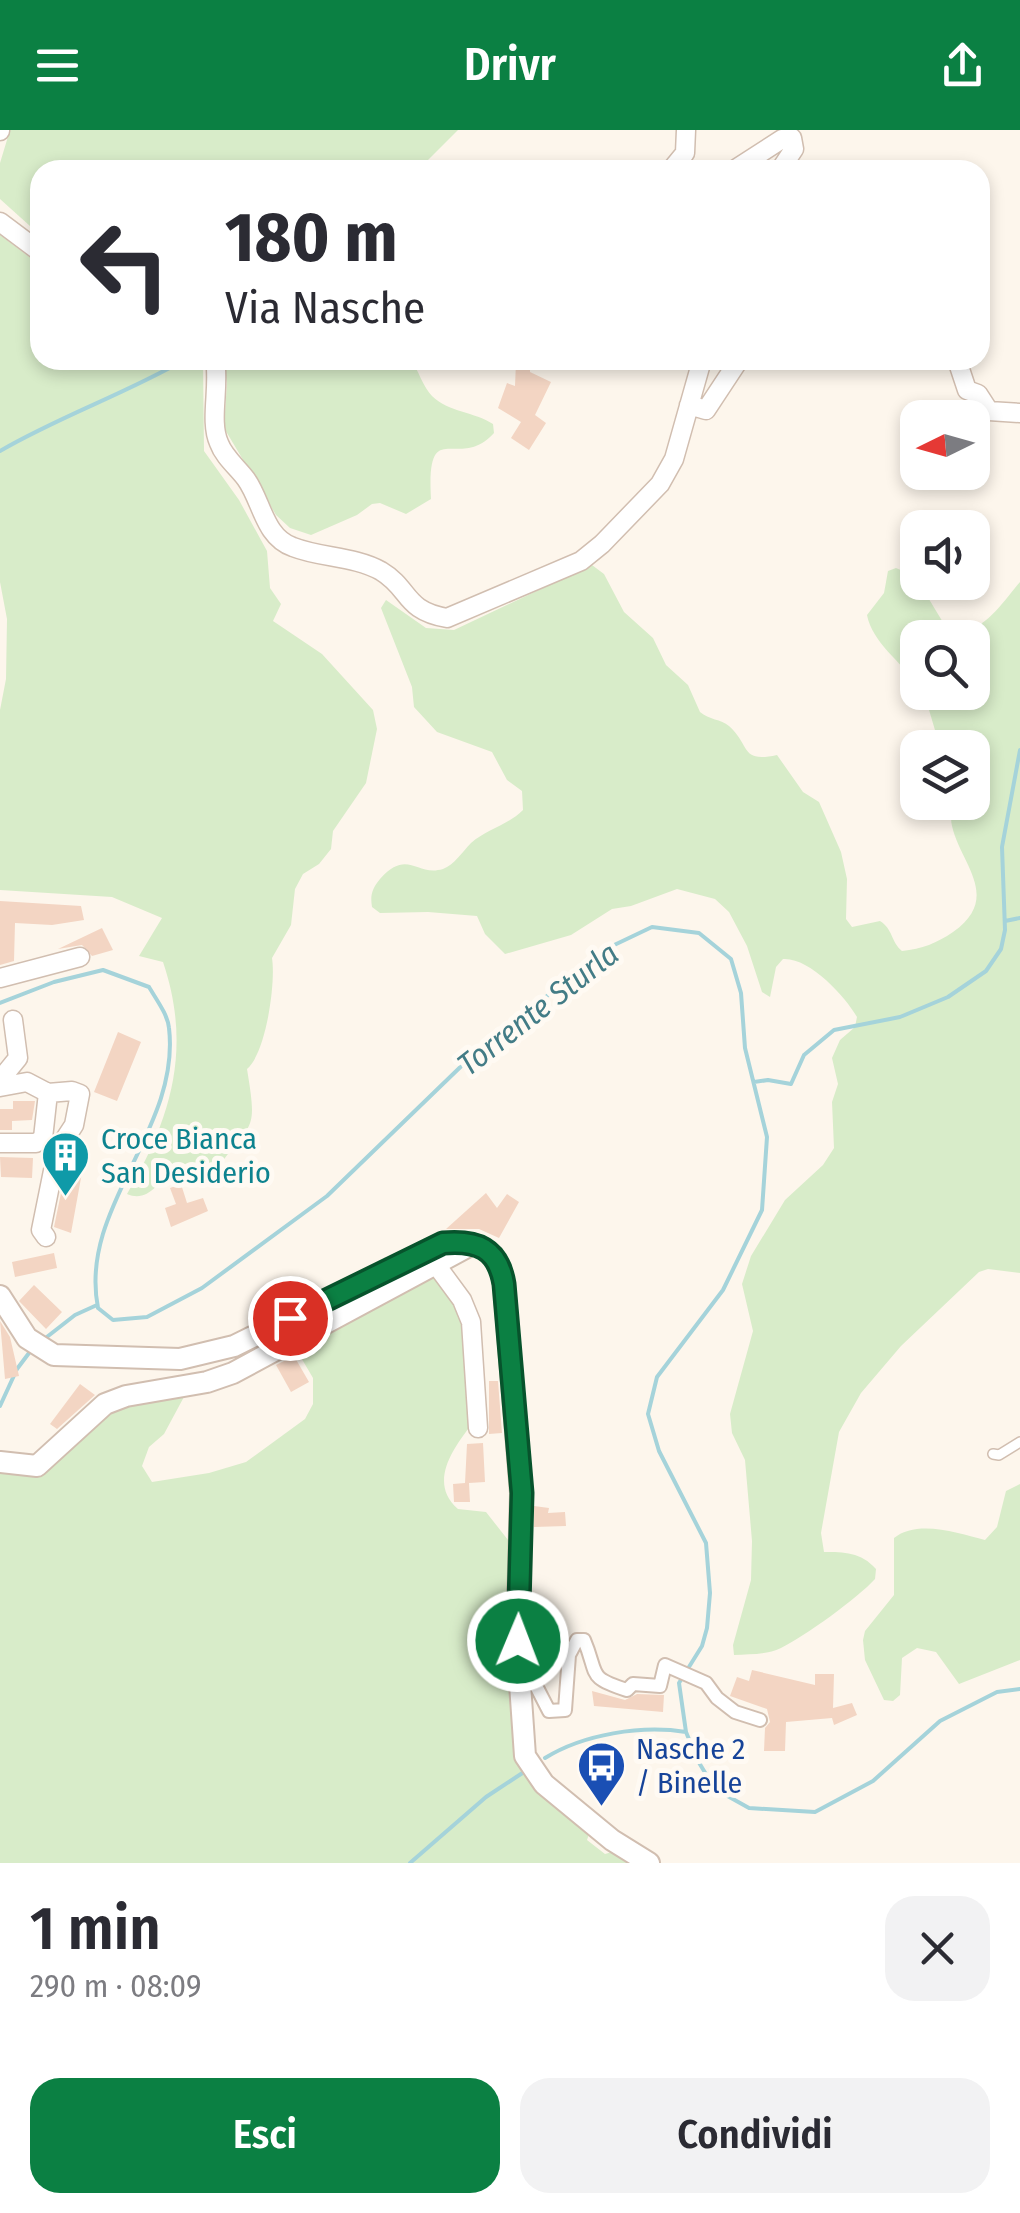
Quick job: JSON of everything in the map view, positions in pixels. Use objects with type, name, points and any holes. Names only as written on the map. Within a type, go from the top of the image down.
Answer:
[{"type":"street","points":[[679,160],[685,153],[686,130]]},
{"type":"street","points":[[749,160],[782,139],[799,135]]},
{"type":"street","points":[[788,160],[799,135]]},
{"type":"street","points":[[0,222],[30,244]]},
{"type":"street","points":[[217,370],[214,422],[219,444],[249,482],[268,526],[289,546],[383,572],[424,614],[447,618],[581,561],[602,544],[660,484],[674,460],[699,370]]},
{"type":"street","points":[[689,405],[706,410],[732,370]]},
{"type":"street","points":[[960,370],[967,390],[978,394],[989,412],[1020,413]]},
{"type":"street","points":[[0,978],[80,957]]},
{"type":"street","points":[[0,1083],[18,1058],[13,1020]]},
{"type":"street","points":[[0,1083],[28,1082],[48,1093],[72,1090],[80,1094],[74,1125],[57,1151],[42,1230],[46,1237]]},
{"type":"street","points":[[0,1143],[36,1143],[42,1138],[48,1093]]},
{"type":"street","points":[[0,1296],[27,1338],[48,1354],[165,1360],[216,1352],[443,1243],[484,1248],[498,1260],[504,1284],[522,1493],[518,1641],[522,1742],[530,1768],[612,1840],[649,1863]]},
{"type":"street","points":[[8,1464],[37,1466],[46,1462],[86,1417],[105,1404],[126,1396],[207,1382],[233,1372],[470,1244]]},
{"type":"street","points":[[434,1262],[462,1300],[471,1322],[478,1428]]},
{"type":"street","points":[[518,1641],[527,1641],[530,1646],[537,1692],[550,1711],[561,1713],[567,1702],[568,1655],[577,1640],[586,1643],[591,1667],[608,1687],[628,1690],[633,1684],[660,1686],[665,1664],[706,1683],[735,1712],[760,1720]]},
{"type":"lane","points":[[993,1454],[999,1455],[1020,1442]]},
{"type":"green space","points":[[10,130],[458,130],[428,160],[30,160],[30,226],[0,199],[0,163]]},
{"type":"green space","points":[[0,235],[30,258],[30,370],[203,370],[204,451],[239,500],[267,551],[270,588],[281,604],[273,621],[322,654],[373,710],[377,729],[366,783],[333,831],[331,849],[319,864],[303,874],[295,889],[291,925],[272,958],[268,1017],[254,1061],[247,1069],[252,1116],[245,1133],[217,1169],[171,1170],[141,1196],[127,1194],[166,1109],[176,1053],[172,994],[163,962],[139,956],[162,918],[112,897],[0,890],[0,710],[6,679],[7,619],[0,582]]},
{"type":"green space","points":[[225,370],[417,370],[432,396],[493,424],[494,433],[481,444],[439,451],[431,473],[431,499],[406,514],[380,503],[372,504],[357,515],[311,535],[290,528],[276,515],[224,428]]},
{"type":"green space","points":[[592,565],[604,574],[624,612],[653,638],[666,665],[688,685],[700,712],[729,726],[751,755],[777,755],[803,792],[819,802],[841,852],[847,879],[846,919],[852,927],[880,921],[902,951],[947,936],[967,919],[975,906],[974,880],[951,820],[990,820],[990,730],[935,730],[929,710],[990,710],[990,620],[986,620],[1020,582],[1020,1273],[988,1269],[979,1272],[901,1346],[861,1393],[839,1432],[821,1533],[824,1552],[864,1559],[876,1569],[875,1579],[844,1606],[781,1648],[734,1655],[733,1645],[751,1580],[752,1541],[745,1460],[732,1433],[730,1414],[753,1331],[742,1284],[751,1256],[785,1200],[823,1165],[834,1148],[832,1102],[838,1084],[832,1058],[840,1040],[855,1027],[857,1017],[825,979],[793,960],[783,959],[776,967],[770,997],[762,992],[747,946],[729,912],[715,899],[677,889],[612,909],[571,935],[505,954],[485,934],[477,916],[380,913],[372,907],[373,889],[390,870],[405,864],[426,870],[443,869],[477,838],[523,810],[522,791],[507,780],[492,752],[437,732],[414,707],[412,687],[381,608],[386,600],[426,628],[454,630]]},
{"type":"green space","points":[[896,568],[900,570],[900,600],[929,600],[942,620],[900,620],[900,665],[881,643],[867,615],[884,593],[888,571]]},
{"type":"green space","points":[[438,1274],[464,1322],[471,1425],[446,1466],[445,1488],[458,1509],[486,1512],[512,1545],[514,1752],[525,1775],[590,1831],[587,1840],[605,1854],[612,1852],[634,1863],[0,1863],[0,1468],[40,1472],[90,1427],[119,1410],[185,1395],[164,1434],[149,1447],[142,1466],[152,1482],[209,1473],[246,1462],[305,1419],[313,1404],[313,1378],[296,1349]]},
{"type":"green space","points":[[1020,1484],[1020,1660],[959,1684],[936,1652],[917,1648],[902,1658],[900,1695],[893,1701],[884,1700],[865,1660],[863,1640],[865,1631],[894,1595],[894,1538],[903,1532],[926,1528],[985,1540],[997,1527],[1006,1491]]},
{"type":"building","points":[[516,370],[530,370],[551,382],[535,415],[546,423],[529,450],[511,438],[521,422],[498,408],[507,383],[515,386]]},
{"type":"building","points":[[0,901],[81,906],[84,920],[52,925],[15,923],[14,961],[0,965]]},
{"type":"building","points":[[102,928],[113,950],[92,956],[82,945],[58,949]]},
{"type":"building","points":[[118,1032],[141,1042],[117,1101],[94,1092]]},
{"type":"building","points":[[13,1101],[35,1101],[32,1120],[12,1121],[12,1130],[0,1130],[0,1109],[13,1109]]},
{"type":"building","points":[[0,1157],[33,1158],[32,1178],[1,1177]]},
{"type":"building","name":"Croce Bianca San Desiderio","points":[[67,1164],[83,1167],[71,1233],[54,1227]]},
{"type":"building","points":[[181,1184],[187,1203],[203,1198],[208,1211],[171,1227],[165,1208],[176,1204],[170,1188]]},
{"type":"building","points":[[486,1193],[497,1208],[507,1194],[519,1202],[499,1238],[479,1229],[446,1229]]},
{"type":"building","points":[[54,1253],[57,1268],[15,1277],[12,1262]]},
{"type":"building","points":[[34,1285],[62,1312],[46,1329],[19,1301]]},
{"type":"building","points":[[0,1321],[10,1337],[19,1376],[5,1379]]},
{"type":"building","points":[[294,1356],[309,1382],[291,1392],[276,1365]]},
{"type":"building","points":[[489,1381],[498,1381],[502,1433],[489,1434]]},
{"type":"building","points":[[80,1384],[95,1395],[57,1429],[50,1424]]},
{"type":"building","points":[[483,1443],[485,1482],[469,1483],[470,1502],[454,1502],[453,1484],[465,1483],[467,1444]]},
{"type":"building","points":[[534,1506],[549,1508],[548,1513],[565,1512],[566,1526],[534,1527]]},
{"type":"building","points":[[752,1670],[815,1685],[815,1674],[834,1674],[833,1708],[852,1703],[857,1715],[834,1725],[832,1718],[786,1722],[785,1751],[764,1751],[765,1728],[770,1722],[767,1709],[730,1696],[737,1677],[749,1681]]},
{"type":"building","points":[[592,1691],[625,1700],[637,1694],[664,1695],[663,1712],[594,1706]]},
{"type":"waterway","points":[[0,451],[165,370]]},
{"type":"waterway","points":[[754,1082],[791,1084],[804,1055],[834,1030],[900,1017],[948,997],[986,971],[1001,949],[1005,930],[1002,847],[1020,750]]},
{"type":"waterway","points":[[1005,921],[1020,918]]},
{"type":"waterway","name":"Torrente Sturla","points":[[0,1003],[54,982],[103,970],[149,987],[164,1012],[169,1028],[169,1065],[160,1101],[102,1236],[96,1271],[98,1308],[113,1320],[147,1317],[202,1288],[327,1196],[479,1049],[610,947],[652,927],[699,933],[731,959],[741,993],[745,1048],[767,1137],[762,1210],[723,1290],[657,1377],[648,1414],[659,1451],[706,1543],[710,1593],[707,1628],[702,1646],[679,1683],[686,1732],[698,1761],[715,1789],[749,1808],[815,1812],[873,1781],[940,1721],[997,1692],[1020,1689]]},
{"type":"waterway","points":[[43,1340],[75,1315],[97,1305]]},
{"type":"waterway","points":[[0,1406],[17,1369],[32,1349]]},
{"type":"waterway","points":[[545,1758],[577,1743],[613,1733],[686,1732]]},
{"type":"waterway","points":[[410,1863],[486,1797],[527,1770]]},
{"type":"place","name":"Croce Bianca San Desiderio","points":[[66,1198]]},
{"type":"place","name":"Nasche 2 / Binelle","points":[[601,1808]]},
{"type":"route","points":[[290,1318],[443,1243],[484,1248],[498,1260],[504,1284],[522,1493],[518,1641]]}]
